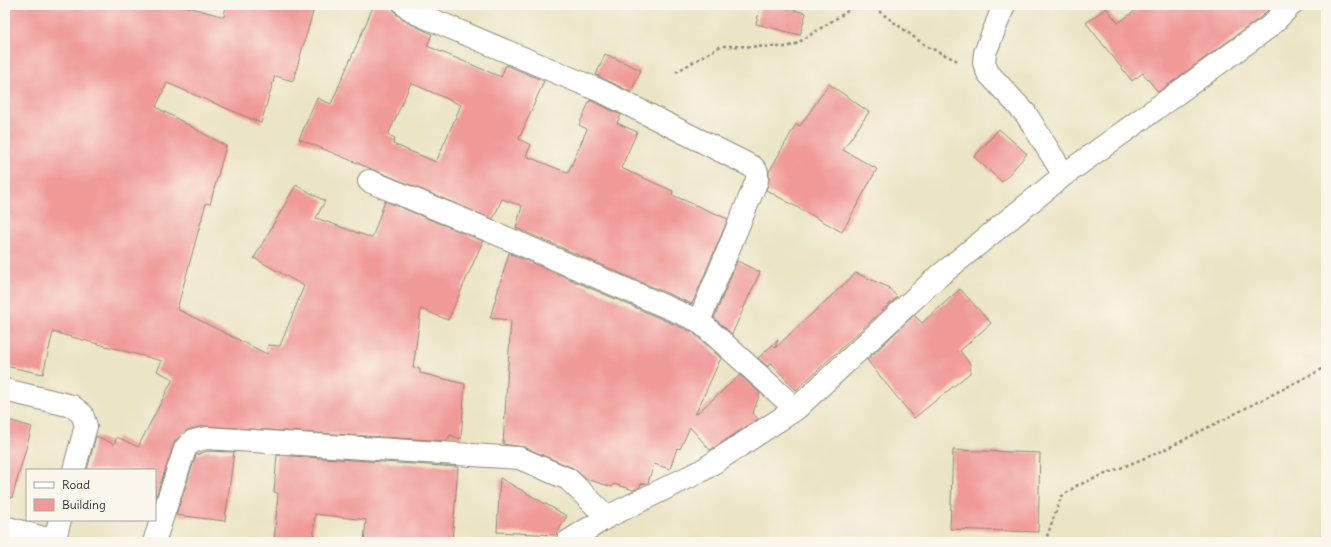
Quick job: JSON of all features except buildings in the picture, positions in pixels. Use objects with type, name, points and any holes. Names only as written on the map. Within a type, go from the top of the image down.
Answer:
[{"type":"street","points":[[405,5],[416,13],[603,92],[753,167],[758,172],[757,180],[699,321]]},
{"type":"street","points":[[1004,5],[986,53],[984,63],[988,72],[1026,114],[1064,175]]},
{"type":"street","points":[[566,542],[607,516],[701,471],[796,409],[934,280],[1064,175],[1269,27],[1291,5]]},
{"type":"street","points":[[369,181],[699,321],[796,409]]},
{"type":"street","points":[[5,390],[72,406],[82,414],[86,426],[74,469]]},
{"type":"street","points":[[154,542],[185,450],[191,442],[206,438],[519,458],[568,479],[607,516]]},
{"type":"street","points":[[5,527],[56,542],[60,521]]},
{"type":"path","points":[[676,72],[721,46],[786,47],[796,44],[854,7],[876,9],[926,46],[954,61],[984,63]]},
{"type":"path","points":[[1045,542],[1061,497],[1076,486],[1162,450],[1326,367]]}]
